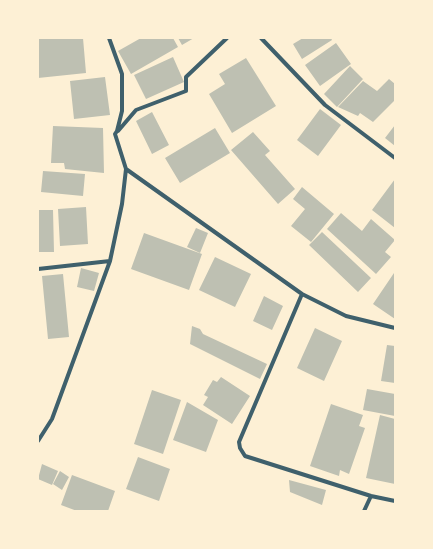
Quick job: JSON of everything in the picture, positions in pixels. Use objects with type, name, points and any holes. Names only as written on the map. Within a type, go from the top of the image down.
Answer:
[{"type":"street","points":[[38,441],[52,419],[110,261],[122,204],[126,169],[115,134],[122,111],[122,74],[109,38]]},
{"type":"street","points":[[115,134],[136,110],[186,91],[186,77],[227,38]]},
{"type":"street","points":[[261,38],[325,105],[395,158]]},
{"type":"street","points":[[126,169],[302,294],[346,316],[369,323],[395,328]]},
{"type":"street","points":[[38,268],[110,261]]},
{"type":"street","points":[[302,294],[239,442],[240,448],[245,456],[371,496],[395,501]]},
{"type":"street","points":[[364,511],[371,496]]},
{"type":"building","points":[[83,38],[86,73],[38,78],[38,39]]},
{"type":"building","points":[[141,38],[173,38],[178,47],[131,74],[118,51]]},
{"type":"building","points":[[178,38],[194,38],[182,45]]},
{"type":"building","points":[[303,38],[331,38],[332,40],[302,59],[293,44]]},
{"type":"building","points":[[336,43],[351,64],[320,86],[305,65]]},
{"type":"building","points":[[173,57],[184,82],[146,99],[134,75]]},
{"type":"building","points":[[246,58],[276,106],[232,133],[209,94],[225,84],[219,74]]},
{"type":"building","points":[[350,66],[363,79],[337,107],[324,94]]},
{"type":"building","points":[[105,77],[110,115],[74,119],[70,81]]},
{"type":"building","points":[[389,79],[395,84],[395,100],[373,122],[360,113],[358,116],[338,107],[363,81],[377,91]]},
{"type":"building","points":[[320,109],[341,125],[318,156],[297,140]]},
{"type":"building","points":[[152,112],[169,145],[152,154],[136,121]]},
{"type":"building","points":[[395,125],[395,146],[385,138]]},
{"type":"building","points":[[53,126],[103,128],[104,173],[65,169],[64,163],[51,163]]},
{"type":"building","points":[[215,128],[230,153],[180,183],[165,158]]},
{"type":"building","points":[[253,132],[270,151],[265,155],[295,189],[278,204],[231,150]]},
{"type":"building","points":[[43,171],[85,174],[83,196],[41,192]]},
{"type":"building","points":[[395,179],[395,228],[372,210]]},
{"type":"building","points":[[302,187],[334,214],[311,242],[291,226],[305,209],[293,199]]},
{"type":"building","points":[[86,207],[88,244],[60,246],[58,209]]},
{"type":"building","points":[[38,210],[53,210],[54,252],[39,252]]},
{"type":"building","points":[[341,213],[362,231],[371,219],[395,240],[385,252],[391,257],[376,274],[327,229]]},
{"type":"building","points":[[196,228],[208,233],[200,253],[187,247]]},
{"type":"building","points":[[322,232],[371,278],[358,292],[309,245]]},
{"type":"building","points":[[144,233],[202,254],[189,290],[131,269]]},
{"type":"building","points":[[215,257],[251,274],[235,307],[199,290]]},
{"type":"building","points":[[81,268],[99,273],[94,291],[77,287]]},
{"type":"building","points":[[394,273],[395,274],[395,319],[373,304]]},
{"type":"building","points":[[63,274],[69,337],[48,339],[42,276]]},
{"type":"building","points":[[264,296],[283,306],[272,330],[253,321]]},
{"type":"building","points":[[192,326],[200,329],[203,334],[267,364],[260,379],[190,344]]},
{"type":"building","points":[[315,328],[342,341],[324,381],[297,368]]},
{"type":"building","points":[[387,345],[395,346],[395,383],[381,381]]},
{"type":"building","points":[[221,377],[250,396],[232,424],[203,405],[208,397],[204,395],[213,380],[217,382]]},
{"type":"building","points":[[367,389],[395,394],[395,416],[363,410]]},
{"type":"building","points":[[152,390],[181,400],[163,454],[134,444]]},
{"type":"building","points":[[187,402],[218,420],[206,452],[173,440]]},
{"type":"building","points":[[331,404],[363,415],[359,426],[365,428],[349,474],[340,470],[339,476],[310,466]]},
{"type":"building","points":[[380,415],[395,419],[395,484],[366,478]]},
{"type":"building","points":[[138,457],[170,469],[159,501],[126,489]]},
{"type":"building","points":[[42,464],[58,471],[52,485],[38,479]]},
{"type":"building","points":[[60,471],[69,477],[62,490],[53,484]]},
{"type":"building","points":[[72,475],[115,491],[108,511],[77,511],[61,505]]},
{"type":"building","points":[[289,480],[326,490],[322,505],[290,492]]}]
